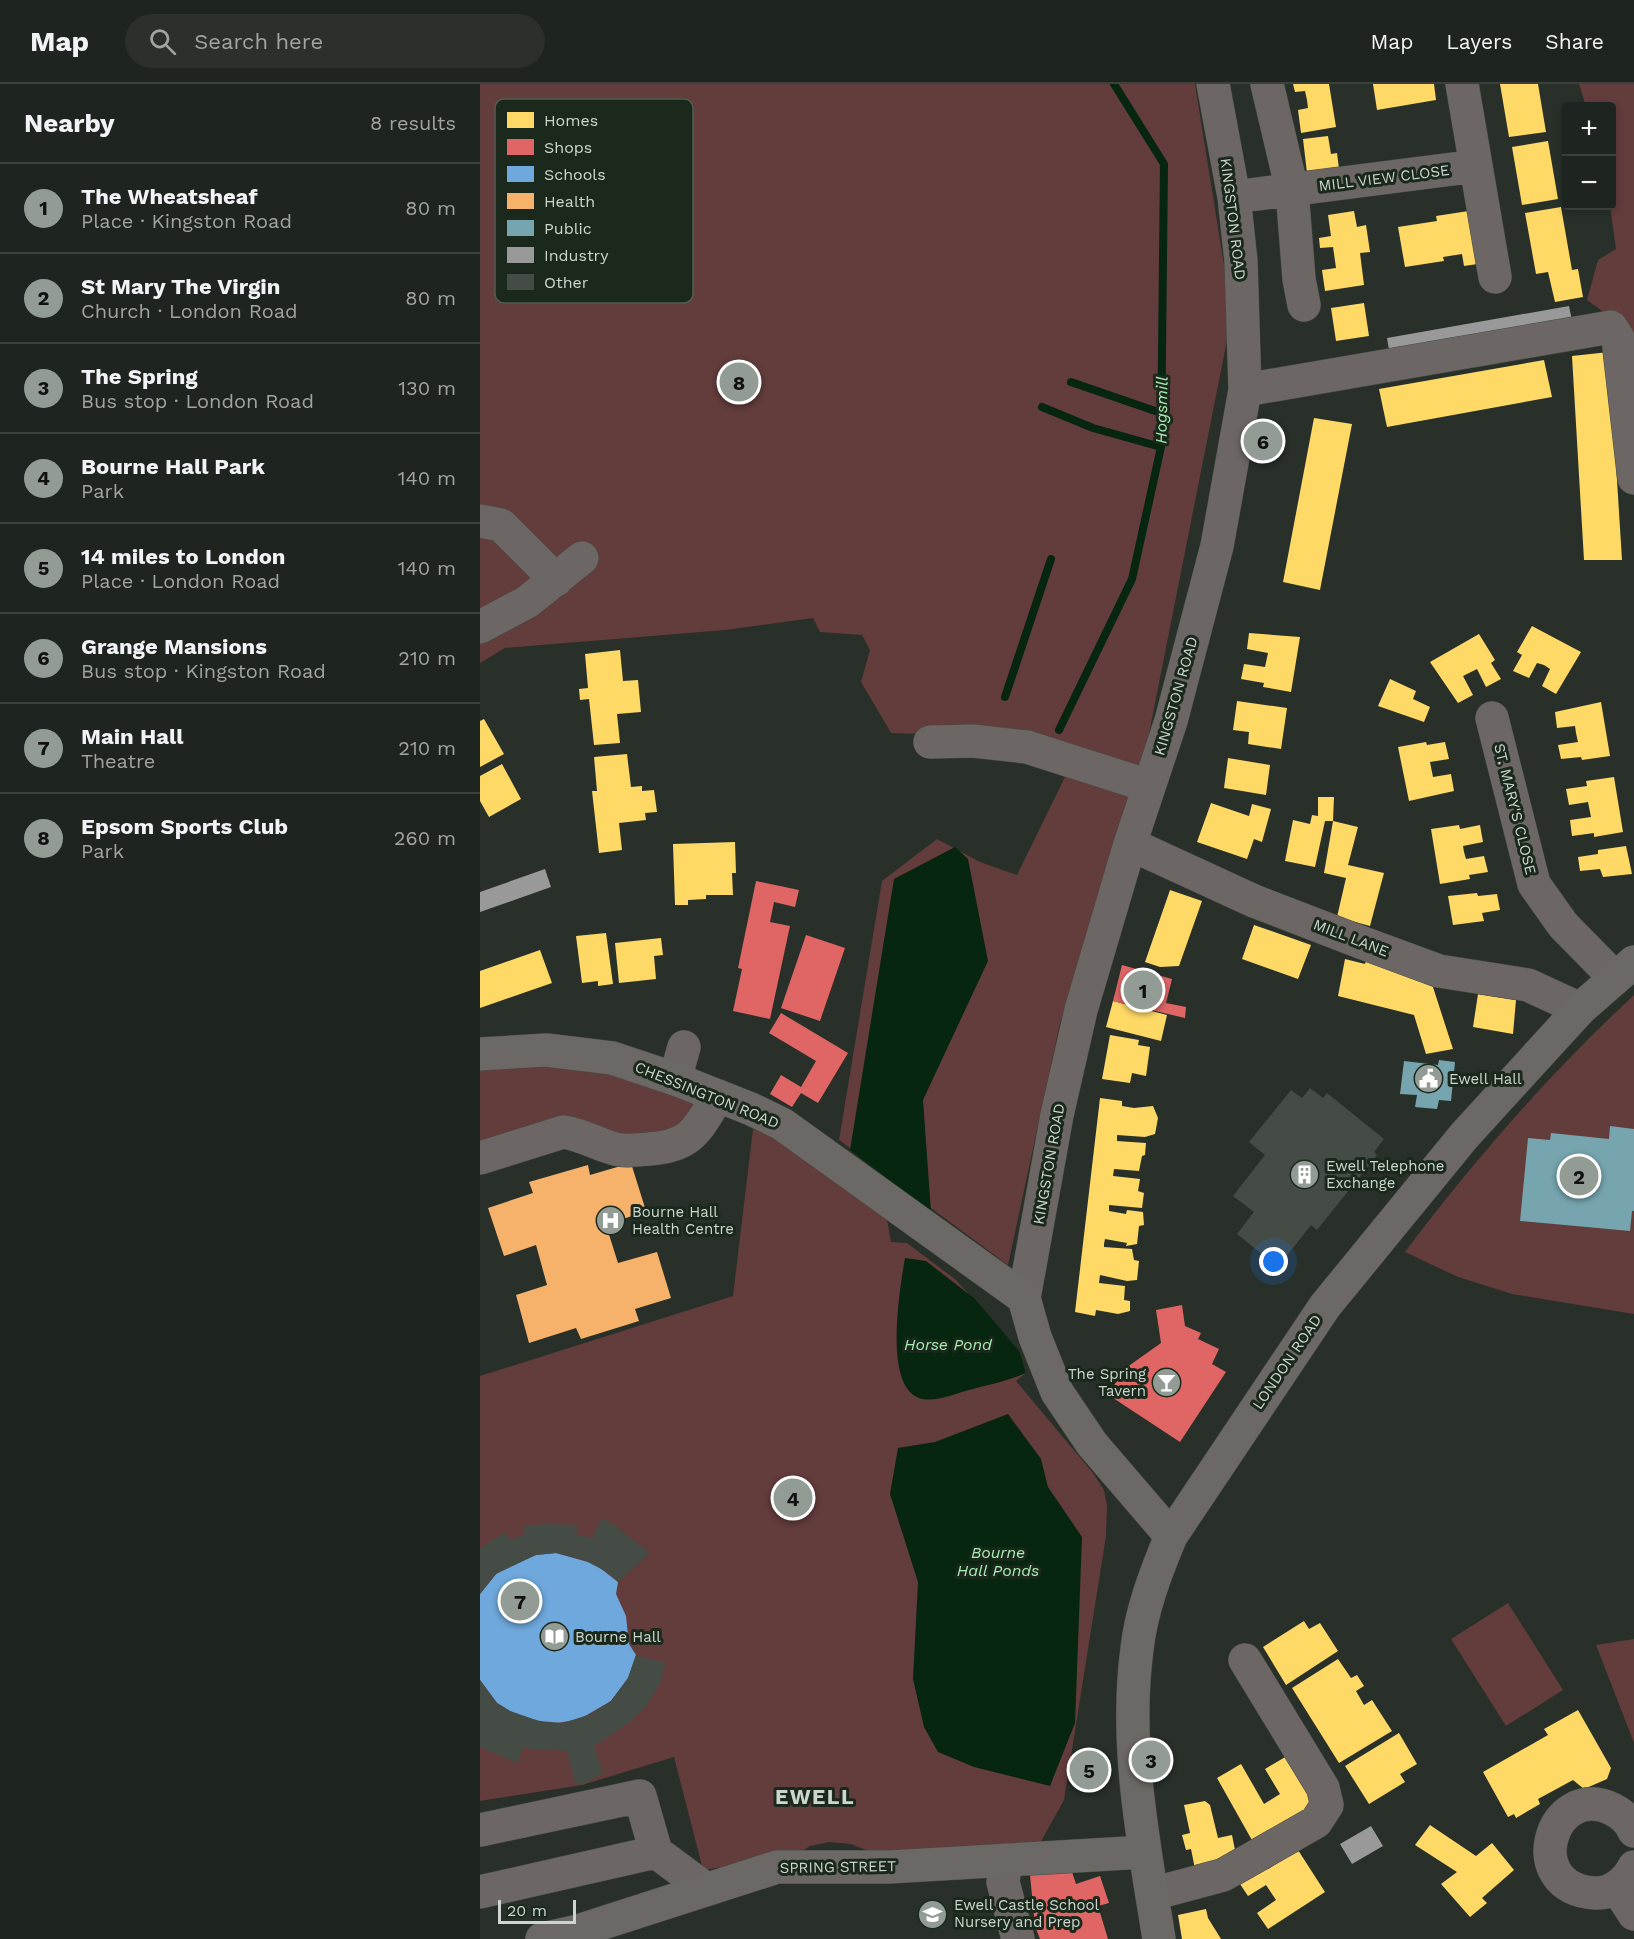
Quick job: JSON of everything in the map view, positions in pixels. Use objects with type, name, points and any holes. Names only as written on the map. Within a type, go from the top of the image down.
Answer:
[{"type":"main road","name":"LONDON ROAD","points":[[1159,1939],[1167,1891],[1145,1852],[1134,1765],[1137,1649],[1156,1572],[1171,1536],[1188,1507],[1325,1306],[1464,1136],[1580,1009],[1624,970]]},
{"type":"main road","name":"CHESSINGTON ROAD","points":[[480,1054],[546,1050],[586,1053],[612,1058],[675,1079],[782,1124],[1024,1298]]},
{"type":"main road","points":[[1024,1298],[1035,1337],[1057,1392],[1092,1444],[1171,1536]]},
{"type":"main road","name":"SPRING STREET","points":[[542,1939],[578,1931],[777,1868],[889,1867],[1145,1852]]},
{"type":"street","name":"KINGSTON ROAD","points":[[1024,1298],[1057,1115],[1081,1010],[1130,844],[1171,721],[1217,546],[1245,390],[1241,261],[1234,197],[1213,84]]},
{"type":"street","points":[[1267,84],[1292,190],[1299,279],[1304,305]]},
{"type":"street","points":[[1462,84],[1495,277]]},
{"type":"street","name":"MILL VIEW CLOSE","points":[[1234,197],[1476,166]]},
{"type":"street","points":[[1245,390],[1611,327],[1618,338],[1634,478]]},
{"type":"street","points":[[480,521],[501,525],[556,580]]},
{"type":"street","points":[[480,627],[527,602],[582,558]]},
{"type":"street","name":"ST. MARY'S CLOSE","points":[[1492,718],[1534,884],[1563,925],[1624,970]]},
{"type":"street","points":[[930,742],[973,741],[1027,747],[1149,786]]},
{"type":"street","name":"MILL LANE","points":[[1130,844],[1254,901],[1439,971],[1528,985],[1580,1009]]},
{"type":"street","points":[[675,1079],[684,1047]]},
{"type":"street","points":[[480,1158],[563,1132],[574,1133],[614,1149],[632,1151],[681,1144],[694,1133],[718,1096]]},
{"type":"street","points":[[1167,1891],[1223,1875],[1316,1822],[1327,1805],[1323,1788],[1245,1660]]},
{"type":"street","points":[[480,1830],[640,1796],[656,1852],[705,1889]]},
{"type":"street","points":[[1628,1889],[1600,1894],[1583,1892],[1567,1885],[1555,1872],[1549,1856],[1550,1838],[1557,1822],[1570,1811],[1587,1805],[1605,1805],[1620,1813],[1634,1832]]},
{"type":"street","points":[[480,1892],[656,1852]]},
{"type":"street","points":[[1006,1860],[1003,1882],[1018,1939]]},
{"type":"shaded area","points":[[480,84],[1195,84],[1232,315],[1136,799],[1060,1023],[1008,1265],[839,1140],[882,881],[937,839],[980,862],[1017,875],[1065,777],[961,735],[891,733],[861,682],[870,650],[862,635],[820,632],[813,618],[725,630],[505,648],[480,663]]},
{"type":"shaded area","points":[[1579,84],[1634,84],[1634,379],[1626,328],[1587,300],[1598,260],[1616,249],[1611,210],[1616,210],[1616,102],[1585,102]]},
{"type":"shaded area","points":[[1634,995],[1634,1314],[1512,1294],[1458,1277],[1405,1252],[1514,1118],[1572,1055]]},
{"type":"shaded area","points":[[480,1065],[597,1067],[700,1101],[689,1126],[658,1136],[480,1145]]},
{"type":"shaded area","points":[[753,1129],[804,1151],[840,1178],[887,1220],[891,1242],[907,1243],[956,1280],[1020,1352],[1026,1373],[1016,1381],[1093,1473],[1104,1490],[1107,1506],[1106,1536],[1064,1800],[1039,1845],[881,1856],[851,1844],[829,1842],[810,1846],[795,1856],[703,1870],[674,1757],[582,1785],[480,1801],[480,1376],[733,1296]]},
{"type":"shaded area","points":[[1508,1603],[1563,1690],[1506,1726],[1451,1639]]},
{"type":"shaded area","points":[[1634,1639],[1634,1743],[1596,1645]]},
{"type":"water","points":[[955,847],[968,859],[988,961],[923,1100],[931,1212],[850,1150],[894,879]]},
{"type":"water","name":"Horse Pond","points":[[905,1258],[926,1261],[975,1299],[1020,1352],[1026,1373],[937,1399],[919,1398],[908,1389],[901,1375],[897,1356],[898,1312]]},
{"type":"water","name":"Bourne Hall Ponds","points":[[1008,1414],[1041,1459],[1048,1487],[1082,1537],[1075,1723],[1050,1786],[974,1767],[938,1752],[924,1727],[913,1679],[918,1582],[890,1494],[898,1448],[935,1442]]},
{"type":"building: Homes","points":[[1293,84],[1329,84],[1336,127],[1301,133],[1298,110],[1308,108],[1307,100],[1305,91],[1295,92]]},
{"type":"building: Homes","points":[[1373,84],[1434,84],[1436,100],[1377,110]]},
{"type":"building: Homes","points":[[1500,84],[1538,84],[1546,132],[1509,137]]},
{"type":"building: Homes","points":[[1328,136],[1331,154],[1337,153],[1339,169],[1307,173],[1303,139]]},
{"type":"building: Homes","points":[[1548,141],[1558,199],[1522,205],[1512,147]]},
{"type":"building: Homes","points":[[1561,207],[1572,270],[1578,269],[1583,297],[1555,302],[1548,272],[1536,274],[1525,213]]},
{"type":"building: Homes","points":[[1475,210],[1484,263],[1464,266],[1462,254],[1443,257],[1444,261],[1405,267],[1398,227],[1437,221],[1436,216]]},
{"type":"building: Homes","points":[[1354,211],[1357,227],[1366,225],[1370,252],[1360,253],[1364,285],[1325,291],[1322,270],[1336,268],[1333,247],[1320,248],[1319,238],[1331,236],[1328,215]]},
{"type":"building: Homes","points":[[1364,303],[1369,336],[1336,341],[1331,308]]},
{"type":"building: Homes","points":[[1609,352],[1622,560],[1584,560],[1572,356]]},
{"type":"building: Homes","points":[[1544,360],[1552,397],[1387,427],[1379,389]]},
{"type":"building: Homes","points":[[1314,418],[1352,424],[1320,590],[1283,582]]},
{"type":"building: Homes","points":[[1532,626],[1581,652],[1556,694],[1542,686],[1550,669],[1544,665],[1537,663],[1529,678],[1513,671],[1522,655],[1517,652]]},
{"type":"building: Homes","points":[[1249,633],[1300,637],[1291,692],[1263,687],[1264,683],[1241,679],[1244,664],[1265,667],[1268,653],[1247,649]]},
{"type":"building: Homes","points":[[1479,634],[1495,660],[1491,663],[1501,679],[1486,687],[1477,669],[1463,676],[1473,695],[1458,703],[1430,662]]},
{"type":"building: Homes","points":[[620,650],[623,681],[638,680],[641,712],[617,714],[620,743],[594,745],[589,699],[580,700],[579,689],[588,688],[585,654]]},
{"type":"building: Homes","points":[[1390,679],[1416,691],[1413,699],[1430,707],[1424,722],[1378,706]]},
{"type":"building: Homes","points":[[1237,701],[1287,708],[1281,749],[1248,744],[1249,732],[1233,730]]},
{"type":"building: Homes","points":[[1601,702],[1610,756],[1582,760],[1581,757],[1561,759],[1558,745],[1578,742],[1575,726],[1557,728],[1555,712]]},
{"type":"building: Homes","points":[[484,719],[504,754],[480,767],[480,721]]},
{"type":"building: Homes","points":[[1426,742],[1427,745],[1445,742],[1449,759],[1430,762],[1433,777],[1451,774],[1454,791],[1409,801],[1398,747]]},
{"type":"building: Homes","points":[[627,754],[631,787],[642,786],[642,791],[654,790],[657,812],[645,813],[646,820],[619,823],[622,850],[599,853],[592,791],[597,791],[594,757]]},
{"type":"building: Homes","points":[[1228,758],[1270,765],[1266,795],[1224,788]]},
{"type":"building: Homes","points":[[502,764],[521,799],[489,817],[480,801],[480,776]]},
{"type":"building: Homes","points":[[1614,777],[1623,832],[1594,837],[1594,833],[1572,836],[1570,820],[1591,817],[1588,802],[1569,805],[1566,789],[1587,786],[1586,781]]},
{"type":"building: Homes","points":[[1318,797],[1334,797],[1333,821],[1325,821],[1315,867],[1285,861],[1293,820],[1310,824],[1312,815],[1318,816]]},
{"type":"building: Homes","points":[[1211,803],[1249,816],[1252,804],[1271,809],[1262,842],[1254,839],[1247,859],[1197,842]]},
{"type":"building: Homes","points":[[1333,821],[1358,827],[1348,865],[1384,873],[1370,926],[1337,917],[1346,878],[1324,873]]},
{"type":"building: Homes","points":[[1459,825],[1460,829],[1480,825],[1483,842],[1463,846],[1464,852],[1466,859],[1484,856],[1488,872],[1469,875],[1470,879],[1440,884],[1431,829]]},
{"type":"building: Homes","points":[[735,842],[736,873],[732,873],[733,895],[706,895],[706,899],[688,900],[688,905],[675,905],[673,844]]},
{"type":"building: Homes","points":[[1626,846],[1632,874],[1603,877],[1600,869],[1580,871],[1578,857],[1598,854],[1598,850]]},
{"type":"building: Homes","points":[[1170,890],[1202,901],[1179,966],[1160,967],[1145,962]]},
{"type":"building: Homes","points":[[1477,893],[1478,896],[1497,894],[1500,910],[1482,913],[1484,921],[1453,925],[1448,896]]},
{"type":"building: Homes","points":[[1254,925],[1311,945],[1298,979],[1242,959]]},
{"type":"building: Homes","points":[[606,933],[613,984],[598,986],[598,981],[582,983],[576,936]]},
{"type":"building: Homes","points":[[661,938],[663,955],[654,956],[656,979],[619,983],[615,943]]},
{"type":"building: Homes","points":[[540,950],[552,983],[480,1008],[480,971]]},
{"type":"building: Homes","points":[[1345,959],[1365,964],[1366,961],[1432,984],[1453,1049],[1426,1054],[1414,1015],[1338,996]]},
{"type":"building: Homes","points":[[1478,994],[1516,1000],[1513,1034],[1473,1027]]},
{"type":"building: Homes","points":[[1113,1001],[1167,1015],[1161,1041],[1106,1027]]},
{"type":"building: Homes","points":[[1110,1035],[1139,1040],[1138,1045],[1150,1047],[1146,1076],[1132,1073],[1130,1083],[1102,1079]]},
{"type":"building: Homes","points":[[1100,1098],[1122,1101],[1122,1106],[1134,1108],[1153,1106],[1158,1118],[1155,1134],[1145,1137],[1117,1135],[1117,1141],[1146,1143],[1145,1155],[1142,1156],[1139,1171],[1114,1169],[1113,1176],[1140,1179],[1138,1191],[1144,1193],[1142,1208],[1109,1205],[1109,1211],[1126,1214],[1127,1210],[1143,1212],[1144,1225],[1139,1226],[1137,1244],[1126,1246],[1127,1243],[1105,1239],[1104,1244],[1104,1247],[1132,1249],[1134,1260],[1139,1261],[1137,1280],[1127,1281],[1100,1275],[1099,1283],[1125,1286],[1124,1300],[1130,1301],[1130,1311],[1118,1314],[1096,1310],[1095,1316],[1075,1312]]},
{"type":"building: Homes","points":[[1304,1621],[1309,1629],[1320,1623],[1338,1651],[1286,1685],[1263,1647]]},
{"type":"building: Homes","points":[[1338,1659],[1351,1678],[1357,1675],[1364,1686],[1356,1691],[1364,1705],[1372,1700],[1392,1731],[1339,1763],[1292,1688]]},
{"type":"building: Homes","points":[[1578,1710],[1611,1768],[1607,1779],[1584,1789],[1573,1780],[1538,1799],[1540,1804],[1516,1818],[1514,1814],[1508,1817],[1483,1772],[1548,1735],[1544,1729]]},
{"type":"building: Homes","points":[[1399,1733],[1417,1764],[1400,1774],[1405,1782],[1369,1804],[1345,1766]]},
{"type":"building: Homes","points":[[1287,1756],[1316,1806],[1253,1842],[1217,1778],[1241,1764],[1264,1804],[1280,1794],[1265,1769]]},
{"type":"building: Homes","points":[[1205,1801],[1210,1805],[1218,1838],[1232,1835],[1237,1860],[1195,1869],[1191,1849],[1186,1850],[1182,1835],[1190,1833],[1184,1805]]},
{"type":"building: Homes","points":[[1430,1825],[1476,1856],[1492,1843],[1514,1870],[1482,1898],[1487,1903],[1470,1917],[1441,1884],[1457,1872],[1415,1845]]},
{"type":"building: Homes","points":[[1298,1850],[1325,1892],[1268,1929],[1257,1913],[1276,1900],[1266,1885],[1248,1896],[1238,1881],[1265,1864],[1268,1869]]},
{"type":"building: Homes","points":[[1206,1909],[1208,1918],[1221,1939],[1182,1939],[1178,1915]]},
{"type":"building: Shops","points":[[756,881],[799,890],[795,907],[774,902],[770,922],[790,926],[770,1019],[733,1011],[742,969],[738,968]]},
{"type":"building: Shops","points":[[806,935],[845,948],[820,1021],[781,1008]]},
{"type":"building: Shops","points":[[1122,965],[1172,979],[1166,1003],[1186,1007],[1185,1018],[1113,1001]]},
{"type":"building: Shops","points":[[781,1013],[848,1053],[818,1103],[801,1093],[792,1107],[770,1094],[781,1075],[801,1087],[816,1061],[769,1033]]},
{"type":"building: Shops","name":"The Spring Tavern","points":[[1182,1305],[1185,1326],[1201,1333],[1198,1339],[1219,1349],[1212,1364],[1226,1372],[1180,1442],[1107,1394],[1130,1365],[1161,1343],[1156,1310]]},
{"type":"building: Shops","points":[[1072,1872],[1076,1884],[1100,1876],[1109,1903],[1098,1906],[1108,1939],[1040,1939],[1035,1926],[1030,1875]]},
{"type":"building: Schools","name":"Bourne Hall","points":[[556,1553],[595,1564],[618,1582],[616,1594],[626,1616],[629,1644],[636,1655],[628,1678],[611,1701],[580,1719],[552,1724],[510,1711],[497,1703],[480,1680],[480,1594],[496,1574],[508,1566],[536,1555]]},
{"type":"building: Health","name":"Bourne Hall Health Centre","points":[[631,1163],[646,1211],[606,1225],[618,1263],[657,1252],[671,1298],[635,1309],[639,1321],[581,1339],[576,1328],[529,1343],[516,1295],[547,1285],[536,1245],[504,1256],[488,1208],[533,1193],[529,1182],[588,1165],[590,1175]]},
{"type":"building: Public","name":"Ewell Hall","points":[[1439,1060],[1455,1062],[1451,1101],[1439,1100],[1437,1109],[1415,1107],[1417,1095],[1400,1094],[1404,1061],[1438,1065]]},
{"type":"building: Public","points":[[1610,1126],[1634,1129],[1634,1211],[1632,1211],[1630,1231],[1520,1221],[1528,1138],[1550,1140],[1551,1133],[1609,1139]]},
{"type":"building: Industry","points":[[1569,306],[1573,325],[1390,356],[1387,338]]},
{"type":"building: Industry","points":[[545,869],[551,887],[480,912],[480,892]]},
{"type":"building: Industry","points":[[1371,1826],[1383,1846],[1352,1864],[1340,1844]]},
{"type":"building: Other","name":"Ewell Telephone Exchange","points":[[1310,1088],[1323,1098],[1327,1093],[1384,1139],[1374,1152],[1377,1155],[1317,1230],[1311,1225],[1278,1267],[1237,1234],[1254,1212],[1233,1196],[1265,1155],[1249,1142],[1291,1090],[1302,1098]]},
{"type":"building: Other","points":[[602,1518],[650,1553],[618,1582],[605,1571],[584,1560],[556,1553],[536,1555],[496,1574],[480,1594],[480,1549],[489,1542],[506,1532],[510,1540],[525,1534],[522,1527],[543,1524],[578,1525],[576,1534],[592,1538]]},
{"type":"building: Other","points":[[636,1655],[665,1663],[661,1681],[647,1705],[630,1722],[594,1746],[603,1773],[582,1785],[575,1782],[567,1751],[523,1748],[518,1763],[480,1747],[480,1680],[497,1703],[510,1711],[539,1721],[563,1723],[591,1714],[611,1701],[628,1678]]},
{"type":"waterway","name":"Hogsmill","points":[[1059,730],[1132,579],[1161,447],[1164,164],[1114,84]]},
{"type":"waterway","points":[[1071,382],[1161,413]]},
{"type":"waterway","points":[[1042,407],[1093,428],[1161,447]]},
{"type":"waterway","points":[[1005,697],[1051,559]]},
{"type":"place","name":"Epsom Sports Club","points":[[739,382]]},
{"type":"place","name":"Grange Mansions","points":[[1263,441]]},
{"type":"place","name":"The Wheatsheaf","points":[[1143,990]]},
{"type":"place","name":"Ewell Hall","points":[[1428,1079]]},
{"type":"place","name":"Ewell Telephone Exchange","points":[[1305,1175]]},
{"type":"place","name":"St Mary The Virgin","points":[[1579,1176]]},
{"type":"place","name":"Bourne Hall Health Centre","points":[[611,1221]]},
{"type":"place","name":"The Spring Tavern","points":[[1167,1383]]},
{"type":"place","name":"Bourne Hall Park","points":[[793,1498]]},
{"type":"place","name":"Main Hall","points":[[520,1601]]},
{"type":"place","name":"Bourne Hall","points":[[554,1637]]},
{"type":"place","name":"The Spring","points":[[1151,1760]]},
{"type":"place","name":"14 miles to London","points":[[1089,1770]]},
{"type":"place","name":"Ewell Castle School Nursery and Prep","points":[[933,1914]]},
{"type":"district","name":"EWELL","points":[[815,1797]]}]
